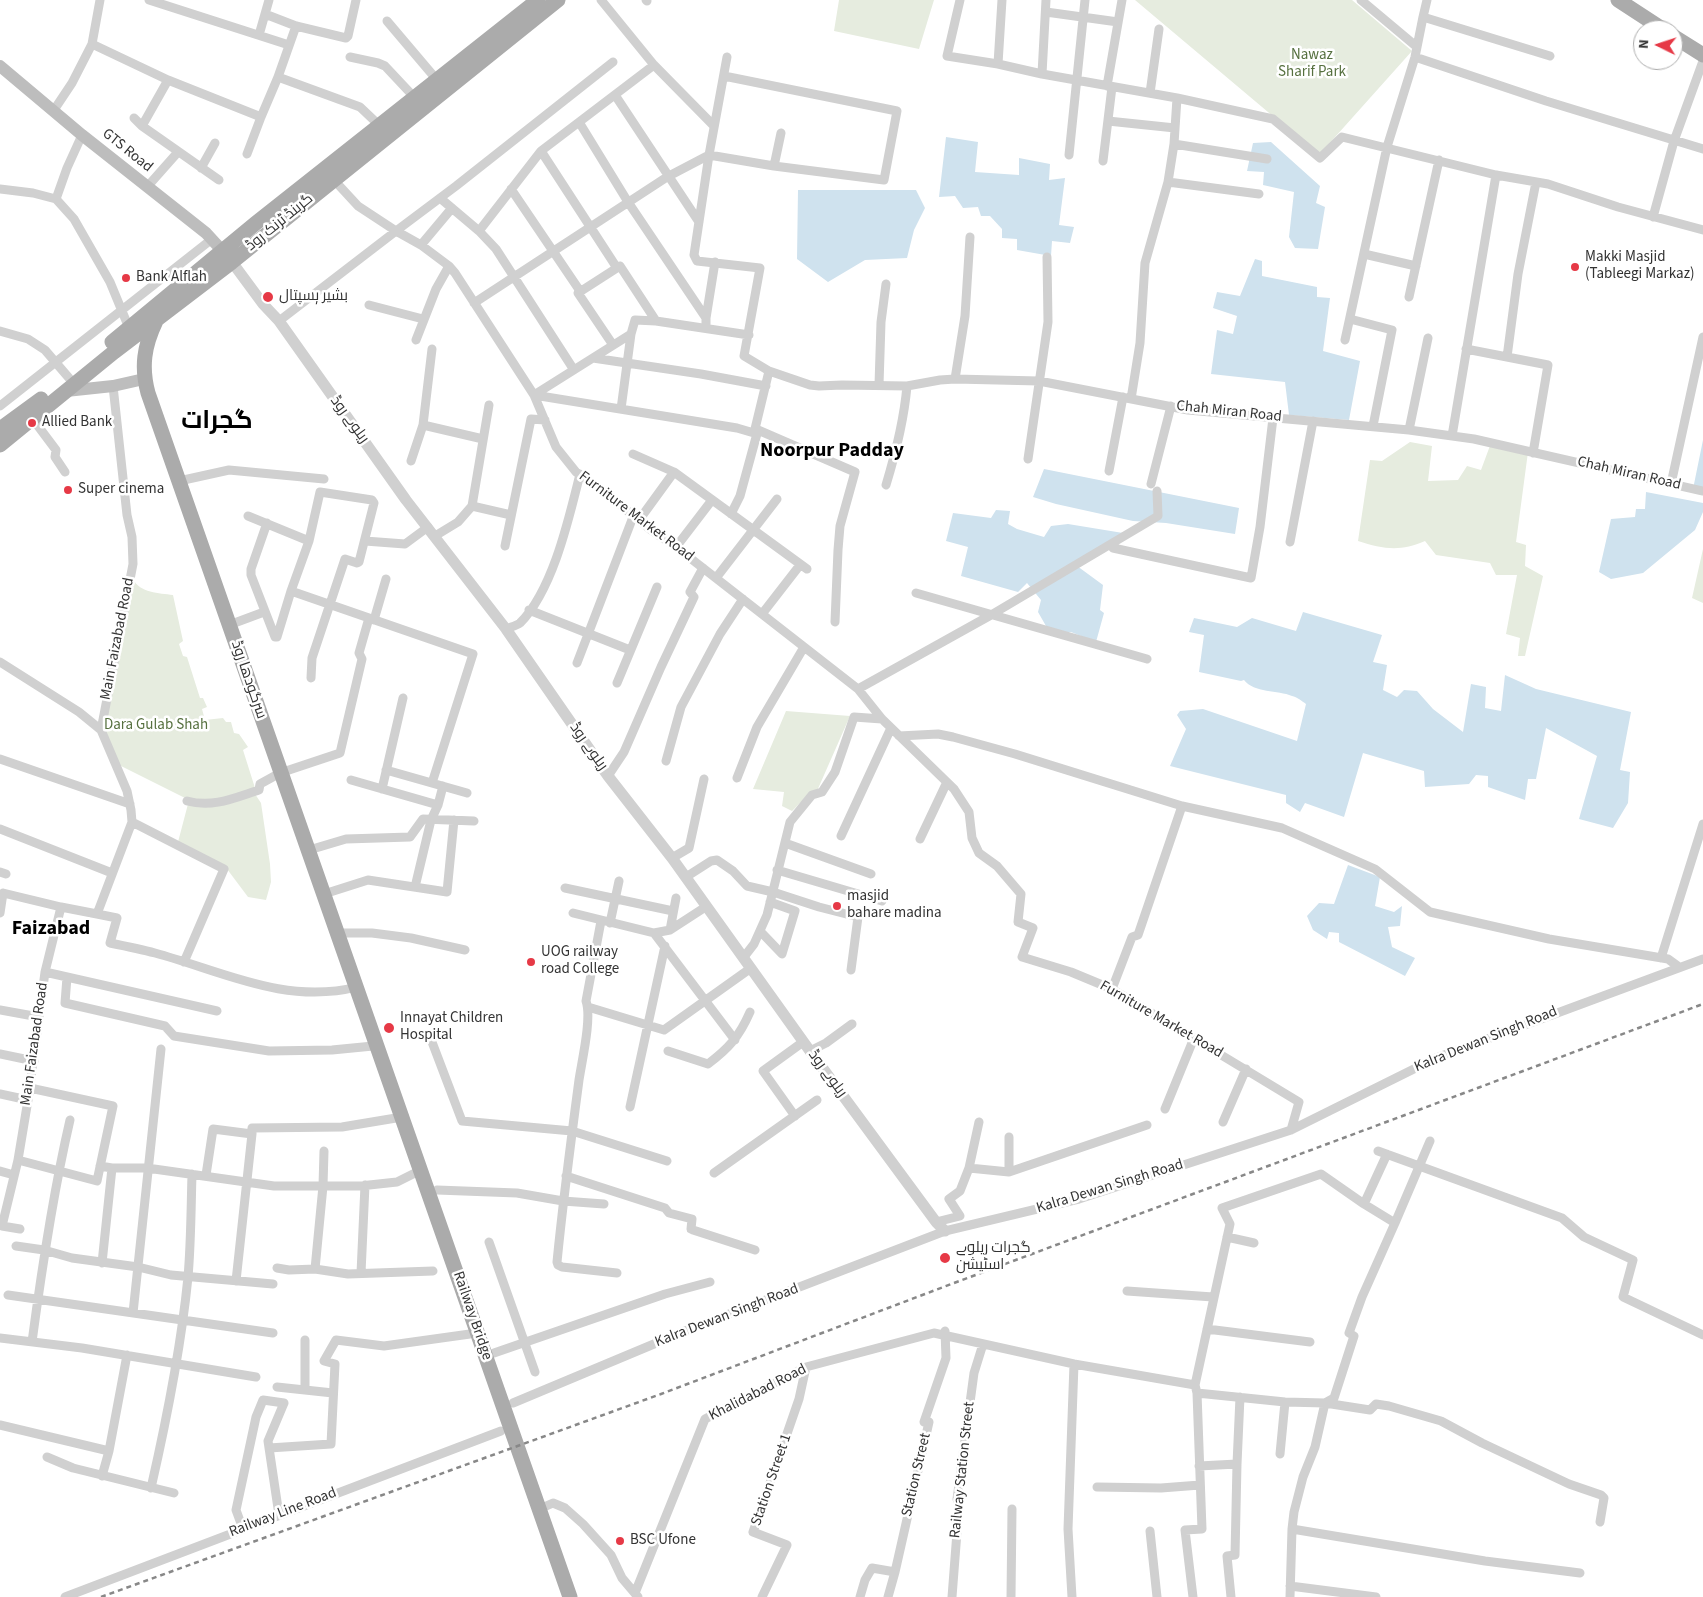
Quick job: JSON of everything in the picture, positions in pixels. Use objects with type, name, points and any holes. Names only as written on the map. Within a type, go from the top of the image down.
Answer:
[{"type":"main road","name":"گرینڈ ٹرنک روڈ","points":[[0,445],[129,328],[334,180],[496,41],[538,0]]},
{"type":"main road","name":"گرینڈ ٹرنک روڈ","points":[[0,429],[67,385],[156,322],[228,257],[380,126],[437,80],[558,0]]},
{"type":"main road","points":[[1618,0],[1649,20]]},
{"type":"main road","points":[[1683,42],[1703,55]]},
{"type":"main road","name":"GTS Road","points":[[0,66],[82,135],[212,239],[228,257]]},
{"type":"main road","name":"سرگودھا روڈ","points":[[156,322],[146,346],[144,379],[280,773],[338,933],[373,1041]]},
{"type":"main road","points":[[67,385],[113,386],[144,379]]},
{"type":"main road","points":[[560,1597],[501,1430],[376,1060],[373,1041],[382,1043],[387,1055],[512,1403],[544,1507],[578,1597]]},
{"type":"main road","name":"Railway Bridge","points":[[373,1041],[570,1597]]},
{"type":"street","points":[[54,110],[72,83],[92,44],[100,0]]},
{"type":"street","points":[[149,0],[289,45]]},
{"type":"street","points":[[259,35],[269,0]]},
{"type":"street","points":[[265,14],[296,26],[347,38],[356,0]]},
{"type":"street","points":[[601,0],[654,65],[714,126]]},
{"type":"street","points":[[960,0],[947,56],[1178,98],[1273,119],[1320,158],[1342,136],[1496,175],[1548,184],[1618,207],[1703,230]]},
{"type":"street","points":[[998,64],[1002,0]]},
{"type":"street","points":[[1042,74],[1046,0]]},
{"type":"street","points":[[1069,155],[1085,0]]},
{"type":"street","points":[[1103,161],[1110,86],[1122,0]]},
{"type":"street","points":[[1361,0],[1417,47]]},
{"type":"street","points":[[1345,340],[1386,147],[1415,57],[1427,0]]},
{"type":"street","points":[[1046,12],[1118,22]]},
{"type":"street","points":[[1423,16],[1550,56]]},
{"type":"street","points":[[386,22],[437,80]]},
{"type":"street","points":[[247,154],[296,26]]},
{"type":"street","points":[[1150,93],[1159,29]]},
{"type":"street","points":[[92,44],[168,80],[260,117]]},
{"type":"street","points":[[350,57],[385,66],[415,98]]},
{"type":"street","points":[[621,409],[631,334],[635,320],[656,321],[749,334],[760,268],[697,261],[694,255],[709,154],[727,57]]},
{"type":"street","points":[[1415,57],[1546,101],[1703,149]]},
{"type":"street","points":[[1653,217],[1674,141],[1703,61]]},
{"type":"street","points":[[279,322],[613,62]]},
{"type":"street","points":[[478,231],[541,151],[654,65]]},
{"type":"street","points":[[474,303],[667,176],[709,154],[774,166],[884,180],[897,111],[724,76]]},
{"type":"street","points":[[278,77],[360,107],[380,126]]},
{"type":"street","points":[[142,126],[168,80]]},
{"type":"street","points":[[615,94],[698,222]]},
{"type":"street","points":[[1109,471],[1140,343],[1145,264],[1168,182],[1178,98]]},
{"type":"street","points":[[134,118],[142,126],[219,180]]},
{"type":"street","points":[[1108,120],[1175,128]]},
{"type":"street","points":[[579,122],[628,202],[706,318]]},
{"type":"street","points":[[774,166],[781,133]]},
{"type":"street","points":[[56,199],[66,168],[82,135]]},
{"type":"street","points":[[201,168],[215,143]]},
{"type":"street","points":[[1174,144],[1267,159]]},
{"type":"street","points":[[541,151],[617,268]]},
{"type":"street","points":[[147,187],[178,152]]},
{"type":"street","points":[[1409,297],[1439,160]]},
{"type":"street","points":[[1452,436],[1496,175]]},
{"type":"street","name":"Furniture Market Road","points":[[334,180],[358,206],[421,245],[449,266],[534,395],[556,447],[580,474],[858,689],[882,719],[954,789],[969,812],[972,838],[979,852],[997,866],[1021,894],[1018,922],[1033,928],[1022,957],[1071,972],[1112,988],[1299,1102],[1291,1130]]},
{"type":"street","points":[[1168,182],[1259,194]]},
{"type":"street","points":[[1507,357],[1518,274],[1536,182]]},
{"type":"street","points":[[0,189],[33,193],[56,199],[74,219],[110,282],[129,328]]},
{"type":"street","points":[[512,189],[580,292],[578,294],[613,345]]},
{"type":"street","points":[[440,198],[496,249],[574,370]]},
{"type":"street","points":[[421,245],[452,208]]},
{"type":"street","points":[[955,379],[965,316],[970,237]]},
{"type":"street","points":[[0,406],[122,312],[212,239]]},
{"type":"street","points":[[1364,254],[1416,266]]},
{"type":"street","name":"ریلوے روڈ","points":[[228,257],[279,322],[431,532],[506,629],[608,776],[672,858],[810,1052],[936,1222],[945,1231]]},
{"type":"street","points":[[1028,459],[1048,322],[1047,257]]},
{"type":"street","points":[[706,328],[715,262]]},
{"type":"street","points":[[416,340],[436,289],[449,266]]},
{"type":"street","points":[[580,292],[622,266],[656,321]]},
{"type":"street","points":[[879,385],[881,322],[886,284]]},
{"type":"street","points":[[369,305],[424,320]]},
{"type":"street","points":[[1350,320],[1392,330],[1373,426]]},
{"type":"street","points":[[0,331],[28,339],[45,350],[56,363],[67,385]]},
{"type":"street","points":[[534,395],[631,334]]},
{"type":"street","name":"Chah Miran Road","points":[[749,334],[744,356],[769,371],[810,385],[907,386],[955,379],[1039,381],[1188,410],[1373,426],[1452,436],[1703,491]]},
{"type":"street","points":[[1671,484],[1703,337]]},
{"type":"street","points":[[1409,430],[1428,338]]},
{"type":"street","points":[[411,461],[423,425],[432,349]]},
{"type":"street","points":[[1466,349],[1548,365],[1532,453]]},
{"type":"street","points":[[593,358],[628,362],[766,386]]},
{"type":"street","points":[[731,514],[740,496],[769,371]]},
{"type":"street","name":"Main Faizabad Road","points":[[101,730],[133,564],[132,536],[127,515],[113,386]]},
{"type":"street","points":[[886,485],[898,445],[907,386]]},
{"type":"street","points":[[534,395],[756,432],[855,472],[840,526],[835,622]]},
{"type":"street","points":[[365,541],[405,544],[458,522],[472,506],[489,405]]},
{"type":"street","points":[[858,689],[1158,516],[1154,487],[1171,406]]},
{"type":"street","points":[[32,418],[56,450],[55,458],[65,472]]},
{"type":"street","points":[[1113,548],[1251,578],[1260,527],[1273,418]]},
{"type":"street","points":[[505,546],[531,419],[545,420]]},
{"type":"street","points":[[1290,542],[1313,421]]},
{"type":"street","points":[[423,425],[483,439]]},
{"type":"street","points":[[633,454],[674,472],[804,567],[762,614]]},
{"type":"street","points":[[179,481],[229,470],[324,479]]},
{"type":"street","points":[[576,663],[633,516],[642,516],[674,472]]},
{"type":"street","points":[[506,629],[518,624],[539,596],[562,541],[580,474]]},
{"type":"street","points":[[267,523],[251,572],[264,612],[275,637],[277,637],[309,542],[320,492],[372,500],[374,503],[358,564],[346,559],[312,658],[310,678]]},
{"type":"street","points":[[716,578],[777,499]]},
{"type":"street","points":[[676,547],[712,500]]},
{"type":"street","points":[[472,506],[511,515]]},
{"type":"street","points":[[248,516],[309,542]]},
{"type":"street","points":[[608,776],[628,744],[694,597],[690,592],[703,568]]},
{"type":"street","points":[[187,801],[198,804],[212,804],[259,790],[260,784],[280,773],[340,753],[362,659],[359,653],[386,579]]},
{"type":"street","points":[[617,683],[657,587]]},
{"type":"street","points":[[291,592],[472,654],[432,783]]},
{"type":"street","points":[[916,593],[1147,659]]},
{"type":"street","points":[[666,761],[681,707],[720,634],[743,599]]},
{"type":"street","points":[[529,610],[630,650]]},
{"type":"street","points":[[230,625],[264,612]]},
{"type":"street","points":[[737,778],[757,727],[804,647]]},
{"type":"street","points":[[0,662],[80,712],[101,730],[126,791],[132,822],[97,914]]},
{"type":"street","points":[[382,789],[403,698]]},
{"type":"street","points":[[744,957],[754,944],[768,916],[777,870],[790,822],[812,795],[822,792],[834,772],[854,717],[882,719]]},
{"type":"street","points":[[841,836],[891,728]]},
{"type":"street","points":[[899,736],[938,734],[953,737],[1015,754],[1182,806],[1282,828],[1375,869],[1430,912],[1549,939],[1668,959],[1675,966],[1679,967]]},
{"type":"street","points":[[0,759],[130,804]]},
{"type":"street","points":[[386,770],[467,794]]},
{"type":"street","points":[[672,858],[688,848],[704,779]]},
{"type":"street","points":[[351,780],[438,805]]},
{"type":"street","points":[[920,840],[947,782]]},
{"type":"street","points":[[415,887],[431,820],[438,805],[443,786]]},
{"type":"street","points":[[1112,988],[1132,937],[1138,935],[1182,806]]},
{"type":"street","points":[[309,850],[346,839],[409,838],[412,837],[423,819],[474,821]]},
{"type":"street","points":[[324,894],[368,880],[447,892],[454,820]]},
{"type":"street","points":[[132,822],[224,869],[184,962]]},
{"type":"street","points":[[1661,958],[1703,824]]},
{"type":"street","points":[[0,828],[112,873]]},
{"type":"street","points":[[785,843],[871,874]]},
{"type":"street","points":[[686,877],[717,860],[733,871],[747,886],[858,917],[851,970]]},
{"type":"street","points":[[777,870],[882,901]]},
{"type":"street","points":[[617,1273],[558,1266],[557,1262],[588,1007],[586,1001],[606,922],[615,899],[619,881]]},
{"type":"street","points":[[565,888],[673,911]]},
{"type":"street","points":[[0,913],[3,892],[61,907],[117,918],[110,943],[156,953],[259,985],[301,992],[336,992],[356,987]]},
{"type":"street","points":[[670,930],[676,898]]},
{"type":"street","points":[[760,931],[782,954],[795,911],[770,902]]},
{"type":"street","points":[[573,913],[654,933],[670,930],[707,906]]},
{"type":"street","name":"Main Faizabad Road","points":[[2,1217],[4,1201],[18,1160],[34,1061],[45,972],[61,907]]},
{"type":"street","points":[[338,933],[372,933],[411,938],[465,950]]},
{"type":"street","points":[[654,933],[735,1040]]},
{"type":"street","points":[[630,1107],[664,946]]},
{"type":"street","name":"Kalra Dewan Singh Road","points":[[512,1403],[685,1331],[945,1231],[1079,1199],[1291,1130],[1436,1058],[1703,959]]},
{"type":"street","points":[[588,1007],[664,1030],[751,968]]},
{"type":"street","points":[[45,972],[217,1011]]},
{"type":"street","points":[[67,977],[65,1003],[165,1026],[174,1036],[269,1051],[332,1050],[373,1041]]},
{"type":"street","points":[[0,1010],[39,1016]]},
{"type":"street","points":[[668,1051],[708,1064],[735,1040],[750,1012]]},
{"type":"street","points":[[810,1052],[826,1044],[852,1024]]},
{"type":"street","points":[[1165,1109],[1194,1038]]},
{"type":"street","points":[[432,1042],[462,1121],[572,1131],[667,1161]]},
{"type":"street","points":[[795,1116],[763,1071],[803,1042]]},
{"type":"street","points":[[133,1314],[161,1049]]},
{"type":"street","points":[[0,1054],[34,1061]]},
{"type":"street","points":[[1223,1122],[1246,1069]]},
{"type":"street","points":[[18,1160],[97,1181],[113,1106],[30,1088]]},
{"type":"street","points":[[0,1094],[28,1100]]},
{"type":"street","points":[[714,1173],[817,1100]]},
{"type":"street","points":[[236,1281],[252,1128],[342,1127],[396,1118]]},
{"type":"street","points":[[32,1342],[44,1250],[58,1171],[70,1120]]},
{"type":"street","points":[[936,1222],[960,1216],[949,1199],[960,1191],[969,1168],[979,1122]]},
{"type":"street","points":[[969,1168],[1009,1172],[1147,1125]]},
{"type":"street","points":[[206,1175],[213,1129],[252,1134]]},
{"type":"street","points":[[1009,1137],[1009,1172]]},
{"type":"street","points":[[1290,1597],[1294,1512],[1303,1477],[1315,1446],[1325,1403],[1334,1398],[1354,1336],[1349,1333],[1362,1296],[1430,1141]]},
{"type":"street","points":[[315,1268],[323,1186],[324,1151]]},
{"type":"street","points":[[1378,1151],[1562,1218],[1584,1237],[1633,1260],[1623,1296],[1703,1335]]},
{"type":"street","points":[[1364,1204],[1387,1154]]},
{"type":"street","points":[[100,1166],[147,1168],[274,1186],[365,1186],[397,1182],[415,1173]]},
{"type":"street","points":[[102,1263],[112,1168]]},
{"type":"street","points":[[0,1172],[14,1175]]},
{"type":"street","points":[[151,1488],[177,1363],[188,1277],[192,1174]]},
{"type":"street","points":[[1193,1597],[1185,1530],[1202,1529],[1196,1389],[1230,1224],[1222,1208],[1321,1174],[1395,1223]]},
{"type":"street","points":[[566,1176],[665,1208],[669,1213],[692,1219],[691,1229],[693,1230],[755,1250]]},
{"type":"street","points":[[361,1273],[365,1186]]},
{"type":"street","points":[[436,1190],[517,1193],[563,1201],[604,1204]]},
{"type":"street","points":[[2,1217],[2,1226],[20,1229]]},
{"type":"street","points":[[1227,1237],[1254,1243]]},
{"type":"street","points":[[489,1242],[535,1372]]},
{"type":"street","points":[[16,1246],[171,1275],[273,1284]]},
{"type":"street","points":[[277,1268],[289,1270],[315,1268],[348,1274],[433,1271]]},
{"type":"street","points":[[494,1353],[665,1294],[710,1282]]},
{"type":"street","points":[[1127,1291],[1214,1297]]},
{"type":"street","points":[[8,1296],[273,1333]]},
{"type":"street","points":[[1207,1329],[1310,1342]]},
{"type":"street","points":[[945,1332],[983,1344],[1240,1397],[1286,1402],[1325,1403],[1370,1410],[1376,1404],[1441,1421],[1482,1443],[1569,1484],[1601,1495],[1604,1498],[1600,1522]]},
{"type":"street","name":"Khalidabad Road","points":[[636,1595],[705,1419],[806,1367],[934,1333],[945,1332]]},
{"type":"street","name":"Station Street","points":[[895,1572],[929,1422],[924,1422],[946,1358],[945,1332]]},
{"type":"street","points":[[269,1448],[330,1444],[335,1364],[324,1361],[336,1340],[384,1346],[470,1334]]},
{"type":"street","points":[[0,1338],[127,1355],[256,1377]]},
{"type":"street","points":[[305,1340],[305,1390]]},
{"type":"street","name":"Railway Station Street","points":[[952,1597],[959,1506],[957,1499],[974,1372],[983,1344]]},
{"type":"street","points":[[102,1476],[110,1451],[127,1355]]},
{"type":"street","points":[[1072,1597],[1068,1529],[1074,1364]]},
{"type":"street","name":"Station Street 1","points":[[762,1597],[787,1545],[753,1532],[796,1407],[806,1367]]},
{"type":"street","points":[[277,1387],[333,1393]]},
{"type":"street","points":[[1230,1597],[1227,1556],[1235,1554],[1240,1397]]},
{"type":"street","points":[[243,1529],[236,1510],[254,1425],[263,1400],[284,1403],[268,1441],[279,1515]]},
{"type":"street","points":[[1280,1454],[1286,1402]]},
{"type":"street","points":[[0,1425],[110,1451]]},
{"type":"street","name":"Railway Line Road","points":[[65,1597],[501,1430]]},
{"type":"street","points":[[47,1457],[73,1468],[174,1493]]},
{"type":"street","points":[[1199,1466],[1238,1464]]},
{"type":"street","points":[[1097,1488],[1161,1488],[1200,1485]]},
{"type":"street","points":[[544,1507],[554,1503],[565,1508],[583,1524],[611,1555],[622,1578],[636,1595]]},
{"type":"street","points":[[1012,1509],[1012,1597]]},
{"type":"street","points":[[1292,1529],[1485,1561],[1580,1573]]},
{"type":"street","points":[[1150,1531],[1157,1597]]},
{"type":"street","points":[[860,1597],[868,1573],[872,1568],[895,1572],[888,1597]]},
{"type":"street","points":[[1290,1586],[1376,1597]]},
{"type":"green space","points":[[839,0],[934,0],[919,49],[834,31]]},
{"type":"green space","name":"Nawaz Sharif Park","points":[[1135,0],[1352,0],[1412,51],[1319,155]]},
{"type":"green space","points":[[1410,442],[1432,446],[1428,481],[1458,480],[1467,466],[1481,470],[1491,443],[1528,452],[1516,542],[1526,545],[1525,566],[1543,576],[1525,656],[1518,656],[1520,638],[1506,634],[1517,575],[1496,575],[1490,563],[1436,555],[1425,541],[1408,547],[1392,548],[1358,541],[1370,460],[1382,461]]},
{"type":"green space","points":[[1703,549],[1703,603],[1692,598]]},
{"type":"green space","name":"Dara Gulab Shah","points":[[133,579],[136,584],[145,590],[173,595],[183,641],[179,644],[183,656],[187,657],[200,698],[203,698],[207,707],[202,709],[205,720],[223,718],[226,722],[231,722],[234,733],[239,734],[248,747],[243,750],[255,788],[212,802],[191,801],[119,765],[104,730]]},
{"type":"green space","points":[[786,711],[850,716],[817,791],[803,800],[792,811],[782,806],[784,792],[753,789]]},
{"type":"green space","points":[[255,794],[261,803],[270,864],[271,882],[266,900],[248,897],[227,869],[178,842],[188,804],[205,807],[214,806]]},
{"type":"water","points":[[946,137],[978,142],[975,172],[1019,175],[1019,158],[1050,164],[1049,180],[1065,178],[1059,225],[1074,227],[1070,243],[1052,241],[1051,256],[1017,250],[1017,239],[1002,238],[1002,229],[990,216],[981,216],[978,207],[963,208],[955,196],[939,197]]},
{"type":"water","points":[[1271,142],[1320,186],[1316,203],[1325,207],[1318,249],[1295,248],[1289,237],[1294,192],[1263,185],[1264,172],[1247,171],[1253,143]]},
{"type":"water","points":[[798,190],[916,190],[925,208],[914,230],[907,258],[865,260],[828,282],[797,259]]},
{"type":"water","points":[[1255,259],[1262,261],[1262,276],[1317,287],[1317,297],[1330,298],[1323,351],[1360,361],[1349,420],[1289,415],[1285,382],[1211,374],[1217,330],[1233,334],[1237,316],[1213,308],[1217,292],[1240,296]]},
{"type":"water","points":[[1703,440],[1703,491],[1693,489]]},
{"type":"water","points":[[1044,469],[1239,508],[1235,534],[1166,523],[1133,521],[1033,497]]},
{"type":"water","points":[[1646,492],[1703,503],[1703,512],[1695,530],[1643,573],[1611,579],[1599,572],[1611,519],[1635,517],[1636,509],[1645,509]]},
{"type":"water","points":[[996,510],[1010,511],[1008,524],[1017,529],[1044,537],[1051,526],[1068,524],[1123,533],[1073,563],[1103,585],[1100,610],[1104,613],[1096,642],[1071,632],[1062,633],[1046,626],[1038,612],[1041,600],[1027,583],[1018,592],[961,576],[968,547],[946,541],[953,513],[991,518]]},
{"type":"water","points":[[1303,612],[1382,635],[1373,662],[1387,665],[1383,690],[1397,697],[1404,690],[1417,691],[1433,709],[1463,732],[1471,684],[1486,687],[1485,708],[1501,711],[1505,675],[1536,689],[1631,712],[1620,770],[1630,772],[1628,803],[1613,828],[1579,819],[1597,756],[1546,728],[1536,779],[1528,779],[1525,800],[1488,787],[1488,776],[1476,775],[1469,784],[1425,787],[1424,771],[1363,753],[1344,817],[1305,803],[1300,812],[1286,803],[1286,795],[1170,766],[1186,729],[1177,715],[1180,711],[1203,709],[1297,741],[1306,704],[1286,694],[1254,687],[1244,680],[1241,681],[1199,672],[1204,635],[1189,632],[1194,618],[1237,627],[1252,618],[1296,631]]},
{"type":"water","points":[[1348,865],[1380,877],[1375,906],[1394,912],[1402,906],[1400,926],[1388,927],[1392,947],[1415,958],[1405,976],[1339,942],[1339,933],[1329,932],[1327,939],[1313,930],[1307,916],[1319,903],[1334,904]]},
{"type":"railway","points":[[101,1597],[661,1394],[1703,1004]]},
{"type":"place","name":"Makki Masjid (Tableegi Markaz)","points":[[1575,267]]},
{"type":"place","name":"Bank Alflah","points":[[126,278]]},
{"type":"place","name":"بشیر ہسپتال","points":[[268,297]]},
{"type":"place","name":"Allied Bank","points":[[32,423]]},
{"type":"place","name":"Super cinema","points":[[68,490]]},
{"type":"place","name":"masjid bahare madina","points":[[837,906]]},
{"type":"place","name":"UOG railway road College","points":[[531,962]]},
{"type":"place","name":"Innayat Children Hospital","points":[[389,1028]]},
{"type":"place","name":"گجرات ریلوے اسٹیشن","points":[[945,1258]]},
{"type":"place","name":"BSC Ufone","points":[[620,1541]]},
{"type":"district","name":"گجرات","points":[[217,423]]},
{"type":"district","name":"Noorpur Padday","points":[[832,452]]},
{"type":"district","name":"Faizabad","points":[[51,930]]}]
